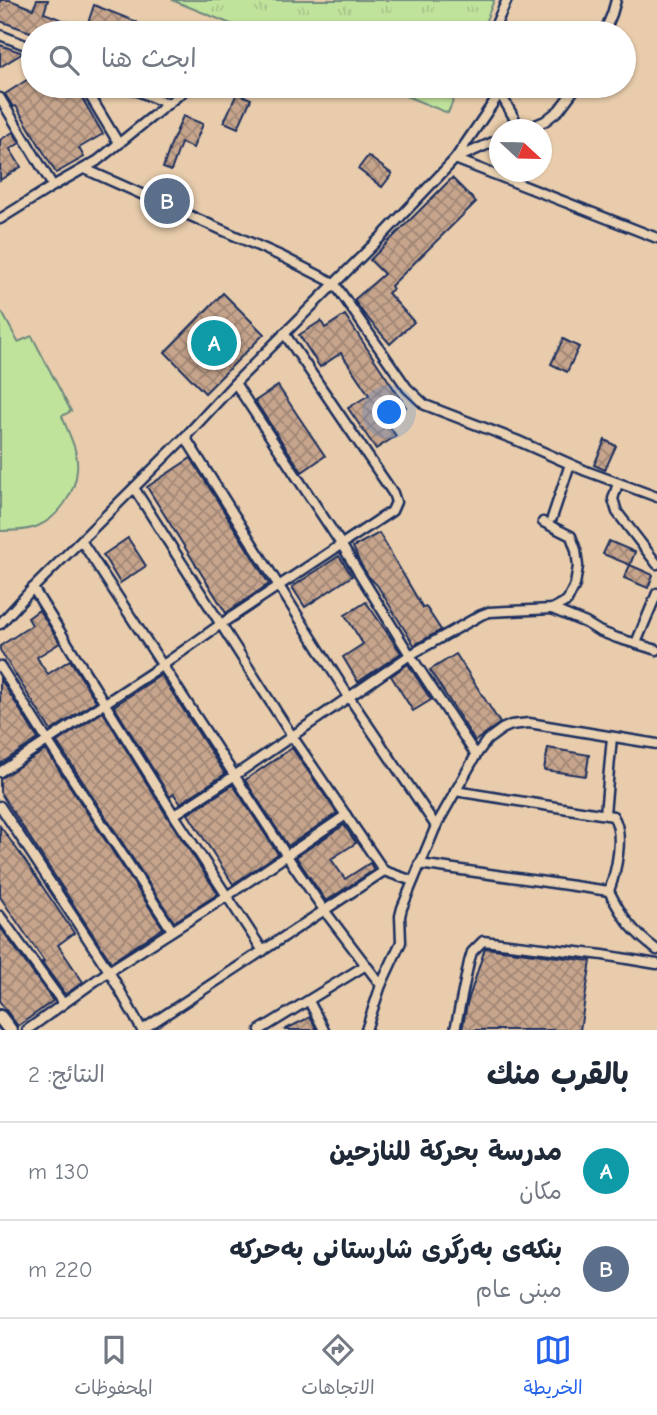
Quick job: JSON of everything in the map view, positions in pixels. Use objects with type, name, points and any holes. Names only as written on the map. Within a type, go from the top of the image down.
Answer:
[{"type":"main road","points":[[0,1017],[10,1030]]},
{"type":"street","points":[[497,21],[507,0]]},
{"type":"street","points":[[609,21],[616,0]]},
{"type":"street","points":[[0,35],[21,43]]},
{"type":"street","points":[[0,98],[53,186]]},
{"type":"street","points":[[91,98],[120,144]]},
{"type":"street","points":[[154,98],[168,104]]},
{"type":"street","points":[[1,216],[85,169],[175,98]]},
{"type":"street","points":[[0,624],[456,159],[493,98]]},
{"type":"street","points":[[503,98],[516,119]]},
{"type":"street","points":[[548,119],[568,98]]},
{"type":"street","points":[[456,159],[489,144]]},
{"type":"street","points":[[456,159],[657,239]]},
{"type":"street","points":[[85,169],[283,257],[334,283],[418,400],[432,408],[657,497]]},
{"type":"street","points":[[0,772],[392,511],[396,502],[393,494],[284,333]]},
{"type":"street","points":[[234,383],[476,755]]},
{"type":"street","points":[[186,437],[349,697],[436,826]]},
{"type":"street","points":[[552,609],[567,601],[575,585],[578,566],[576,550],[570,536],[547,520],[570,464]]},
{"type":"street","points":[[618,483],[613,499],[617,512],[657,564]]},
{"type":"street","points":[[134,488],[292,736],[384,871],[413,881]]},
{"type":"street","points":[[82,542],[287,856],[381,985]]},
{"type":"street","points":[[33,588],[174,815],[263,951]]},
{"type":"street","points":[[636,643],[657,593]]},
{"type":"street","points":[[174,815],[410,655],[489,612],[552,609],[586,622],[599,631],[657,650]]},
{"type":"street","points":[[0,666],[172,930]]},
{"type":"street","points":[[366,1030],[381,985],[401,942],[401,912],[419,864],[455,791],[487,740],[502,729],[529,723],[657,744]]},
{"type":"street","points":[[604,814],[612,737]]},
{"type":"street","points":[[455,791],[613,816],[618,826],[616,871],[610,891],[619,912],[635,933],[657,950]]},
{"type":"street","points":[[0,806],[109,971],[142,1030],[384,871]]},
{"type":"street","points":[[27,1030],[109,971],[227,896],[346,815]]},
{"type":"street","points":[[419,864],[610,891]]},
{"type":"street","points":[[0,916],[64,1003]]},
{"type":"street","points":[[456,1030],[469,962],[472,953],[483,941],[657,964]]},
{"type":"street","points":[[260,1030],[366,965]]},
{"type":"street","points":[[309,1001],[324,1030]]},
{"type":"green space","points":[[172,0],[494,0],[486,21],[224,21]]},
{"type":"green space","points":[[411,98],[454,98],[448,113]]},
{"type":"green space","points":[[0,311],[18,342],[32,336],[71,411],[62,416],[75,449],[77,462],[76,478],[70,495],[53,517],[29,529],[0,531]]},
{"type":"building","points":[[0,0],[10,0],[33,9],[37,0],[48,0],[44,13],[65,21],[21,21],[21,29],[0,21]]},
{"type":"building","points":[[94,5],[134,21],[89,21]]},
{"type":"building","points":[[0,45],[21,52],[21,54],[0,67]]},
{"type":"building","points":[[21,84],[21,98],[82,98],[103,134],[79,148],[84,157],[56,173],[16,106],[13,107],[5,94]]},
{"type":"building","points":[[235,98],[251,99],[238,128],[224,122]]},
{"type":"building","points":[[183,116],[203,124],[193,148],[181,143],[171,171],[163,168]]},
{"type":"building","points":[[13,132],[20,143],[10,149],[21,167],[0,180],[0,140]]},
{"type":"building","points":[[368,156],[392,174],[382,187],[358,169]]},
{"type":"building","points":[[452,178],[476,202],[391,286],[393,289],[388,293],[414,322],[390,344],[354,300],[384,274],[370,260]]},
{"type":"building","points":[[223,293],[264,334],[205,393],[165,352]]},
{"type":"building","points":[[345,315],[406,407],[386,421],[396,436],[376,449],[348,408],[369,395],[341,353],[320,367],[299,335],[321,321],[325,328]]},
{"type":"building","points":[[563,339],[579,347],[567,372],[551,364]]},
{"type":"building","points":[[278,386],[325,456],[302,472],[255,401]]},
{"type":"building","points":[[605,440],[616,446],[605,470],[594,465]]},
{"type":"building","points":[[191,458],[269,584],[226,613],[147,487]]},
{"type":"building","points":[[379,533],[423,608],[426,607],[441,630],[414,645],[377,585],[368,576],[353,547]]},
{"type":"building","points":[[128,538],[146,566],[120,583],[103,555]]},
{"type":"building","points":[[609,541],[635,552],[630,565],[603,554]]},
{"type":"building","points":[[339,556],[352,576],[305,607],[292,587]]},
{"type":"building","points":[[630,565],[653,575],[648,588],[624,578]]},
{"type":"building","points":[[366,602],[401,653],[358,682],[343,657],[363,644],[345,615]]},
{"type":"building","points":[[39,610],[60,643],[37,657],[42,666],[48,674],[70,660],[96,701],[51,731],[0,650],[0,646],[32,625],[28,618]]},
{"type":"building","points":[[456,654],[500,723],[475,741],[430,670]]},
{"type":"building","points":[[408,664],[431,700],[413,711],[391,676]]},
{"type":"building","points":[[161,675],[225,774],[180,803],[174,794],[170,797],[114,706]]},
{"type":"building","points":[[0,678],[38,739],[0,764]]},
{"type":"building","points":[[103,712],[218,894],[174,922],[57,742]]},
{"type":"building","points":[[292,748],[337,813],[288,846],[245,780]]},
{"type":"building","points":[[548,748],[589,755],[586,776],[544,770]]},
{"type":"building","points":[[46,750],[163,928],[111,962],[0,792],[0,778]]},
{"type":"building","points":[[233,785],[278,854],[233,884],[188,814]]},
{"type":"building","points":[[344,825],[356,843],[331,859],[345,879],[370,863],[374,870],[326,901],[296,857]]},
{"type":"building","points":[[0,826],[74,933],[58,945],[83,982],[66,994],[0,897]]},
{"type":"building","points":[[0,927],[53,1001],[18,1026],[0,1002]]},
{"type":"building","points":[[485,948],[591,961],[580,1030],[462,1030],[467,1004]]},
{"type":"building","points":[[310,1017],[317,1030],[284,1030]]},
{"type":"place","name":"بنکەی بەرگری شارستانی بەحرکە","points":[[167,201]]},
{"type":"place","name":"مدرسة بحركة للنازحين","points":[[214,343]]}]
